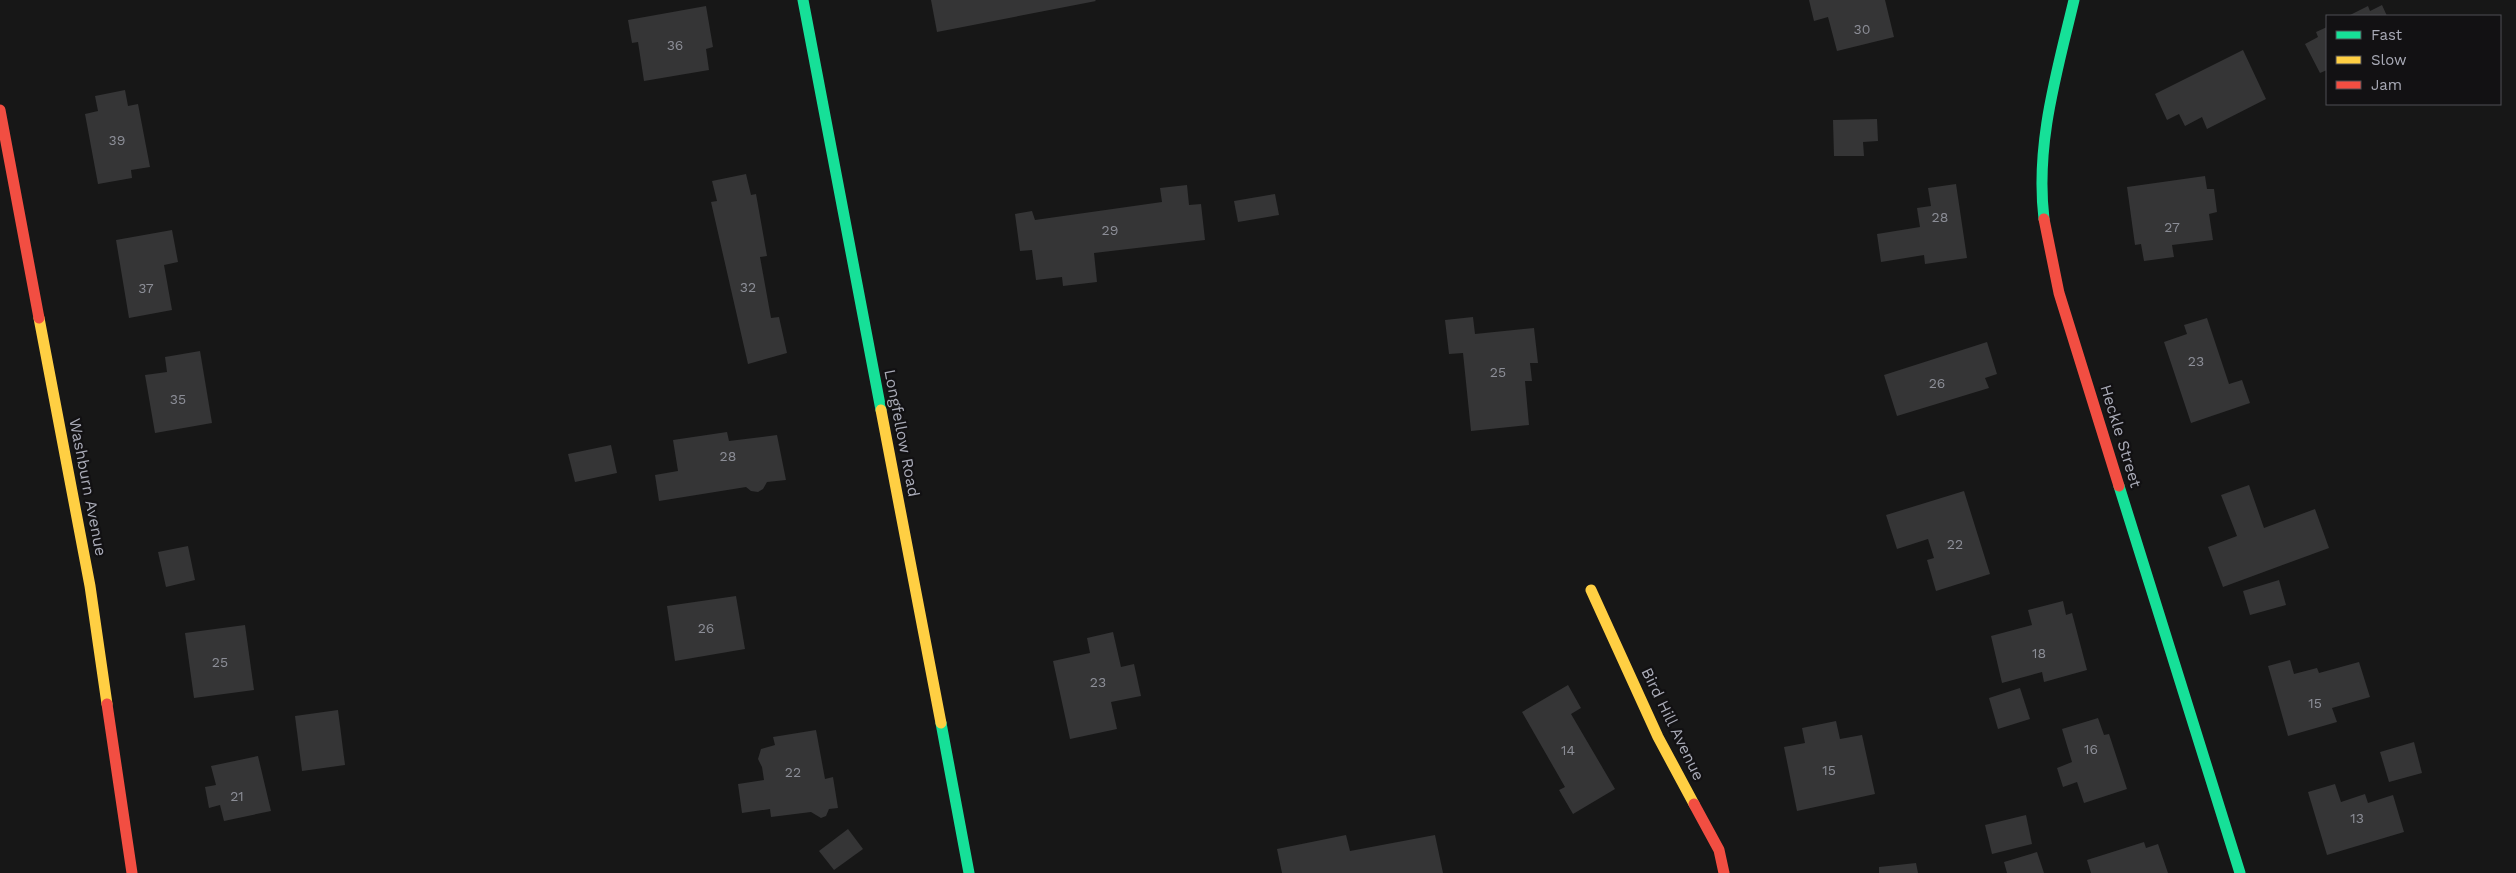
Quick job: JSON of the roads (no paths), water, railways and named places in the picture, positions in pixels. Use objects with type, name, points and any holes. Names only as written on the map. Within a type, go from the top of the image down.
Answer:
[{"type":"street","name":"Longfellow Road","points":[[803,0],[969,873]]},
{"type":"street","name":"Heckle Street","points":[[2074,0],[2045,132],[2042,184],[2045,232],[2059,293],[2240,873]]},
{"type":"street","name":"Washburn Avenue","points":[[0,110],[90,586],[132,873]]},
{"type":"street","name":"Bird Hill Avenue","points":[[1591,590],[1658,737],[1719,850],[1724,873]]}]
